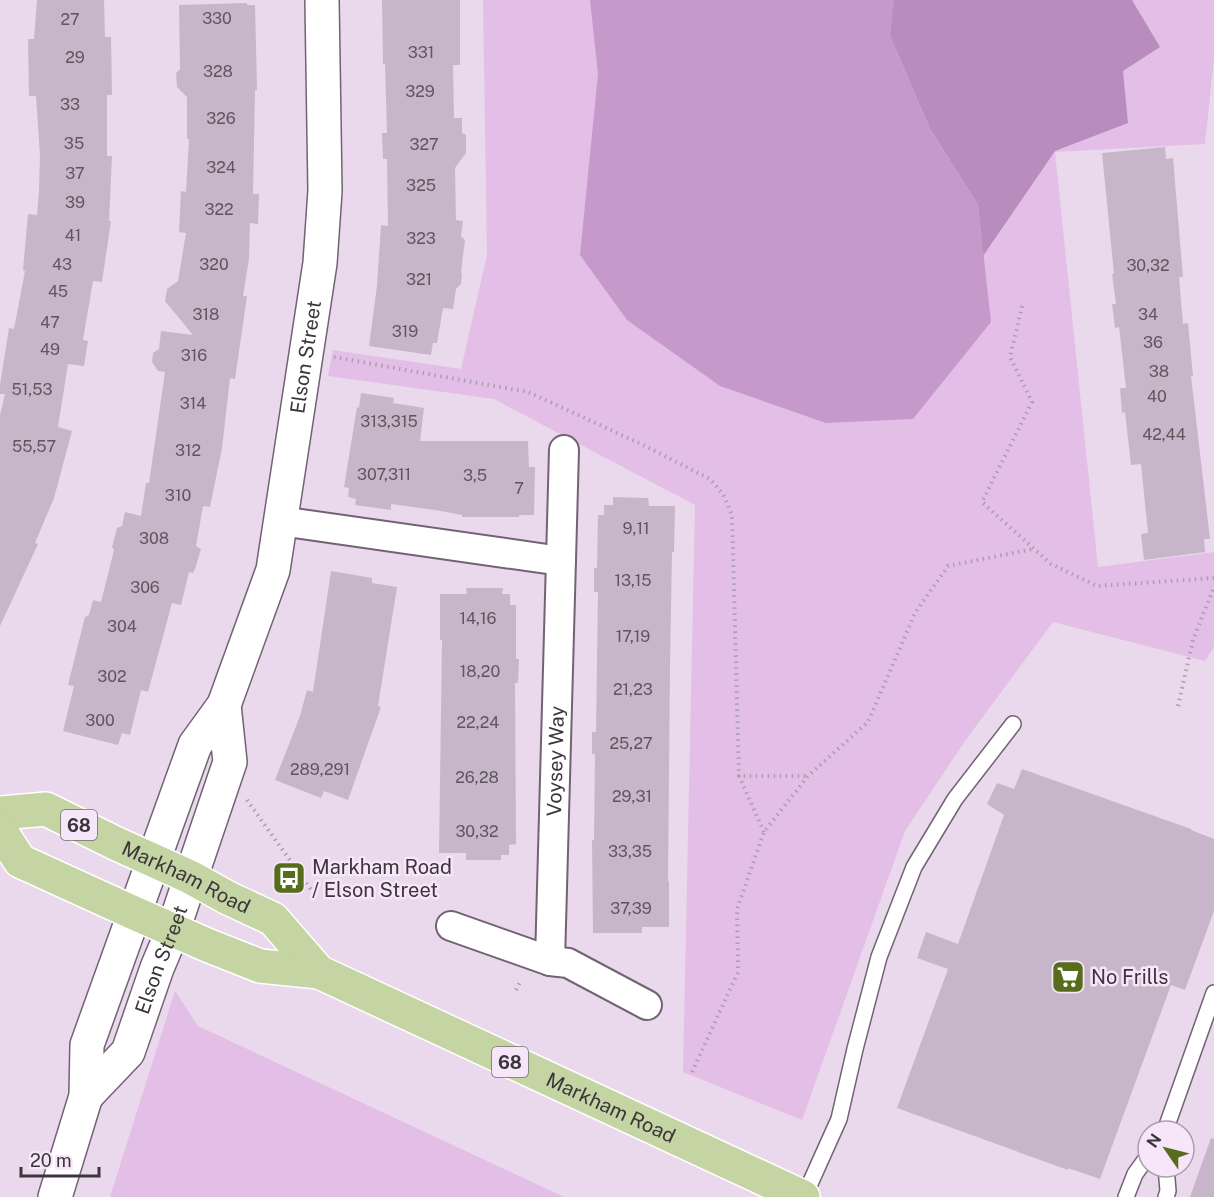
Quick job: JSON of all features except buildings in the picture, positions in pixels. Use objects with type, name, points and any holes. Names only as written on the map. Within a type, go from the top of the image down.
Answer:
[{"type":"main road","name":"Markham Road","points":[[0,813],[46,809],[190,877],[273,919],[319,972]]},
{"type":"main road","name":"Markham Road","points":[[0,830],[20,861],[134,914],[260,966],[319,972],[804,1197]]},
{"type":"street","name":"Elson Street","points":[[55,1197],[86,1096],[87,1045],[195,745],[224,705],[273,570],[320,263],[325,191],[322,0]]},
{"type":"street","name":"Voysey Way","points":[[550,961],[564,450]]},
{"type":"street","points":[[280,521],[561,561]]},
{"type":"street","name":"Elson Street","points":[[86,1096],[128,1052],[157,968],[173,930],[230,762],[224,705]]},
{"type":"street","points":[[451,926],[550,961],[568,963],[648,1005]]},
{"type":"lane","points":[[804,1197],[839,1119],[879,957],[914,867],[955,799],[1013,724]]},
{"type":"lane","points":[[1169,1119],[1214,993]]},
{"type":"lane","points":[[1126,1197],[1136,1174]]},
{"type":"lane","points":[[1166,1197],[1167,1179]]},
{"type":"path","points":[[1022,306],[1010,357],[1032,402],[982,502],[1051,564],[1097,586],[1214,578]]},
{"type":"path","points":[[306,352],[528,392],[639,443],[710,479],[723,494],[732,515],[739,776],[764,832]]},
{"type":"path","points":[[692,1072],[738,972],[736,909],[764,832],[808,776],[868,722],[915,613],[948,566],[1033,549]]},
{"type":"path","points":[[1178,706],[1193,640],[1214,587]]},
{"type":"path","points":[[739,776],[808,776]]},
{"type":"path","points":[[243,795],[314,894]]},
{"type":"shaded area","points":[[483,0],[1214,0],[1214,58],[1205,144],[1055,152],[1098,567],[1214,552],[1214,647],[1205,661],[1053,622],[965,741],[905,831],[802,1120],[683,1072],[695,505],[494,399],[328,376],[333,350],[461,369],[487,255]]},
{"type":"shaded area","points":[[590,0],[894,0],[890,36],[930,129],[978,205],[991,322],[913,419],[826,423],[720,386],[627,320],[580,255],[598,74]]},
{"type":"shaded area","points":[[893,0],[1132,0],[1160,47],[1123,71],[1128,123],[1055,151],[983,256],[978,205],[930,129],[890,36]]},
{"type":"shaded area","points":[[175,991],[198,1026],[564,1197],[110,1197]]},
{"type":"place","name":"Markham Road / Elson Street","points":[[289,878]]},
{"type":"place","name":"No Frills","points":[[1068,977]]}]
